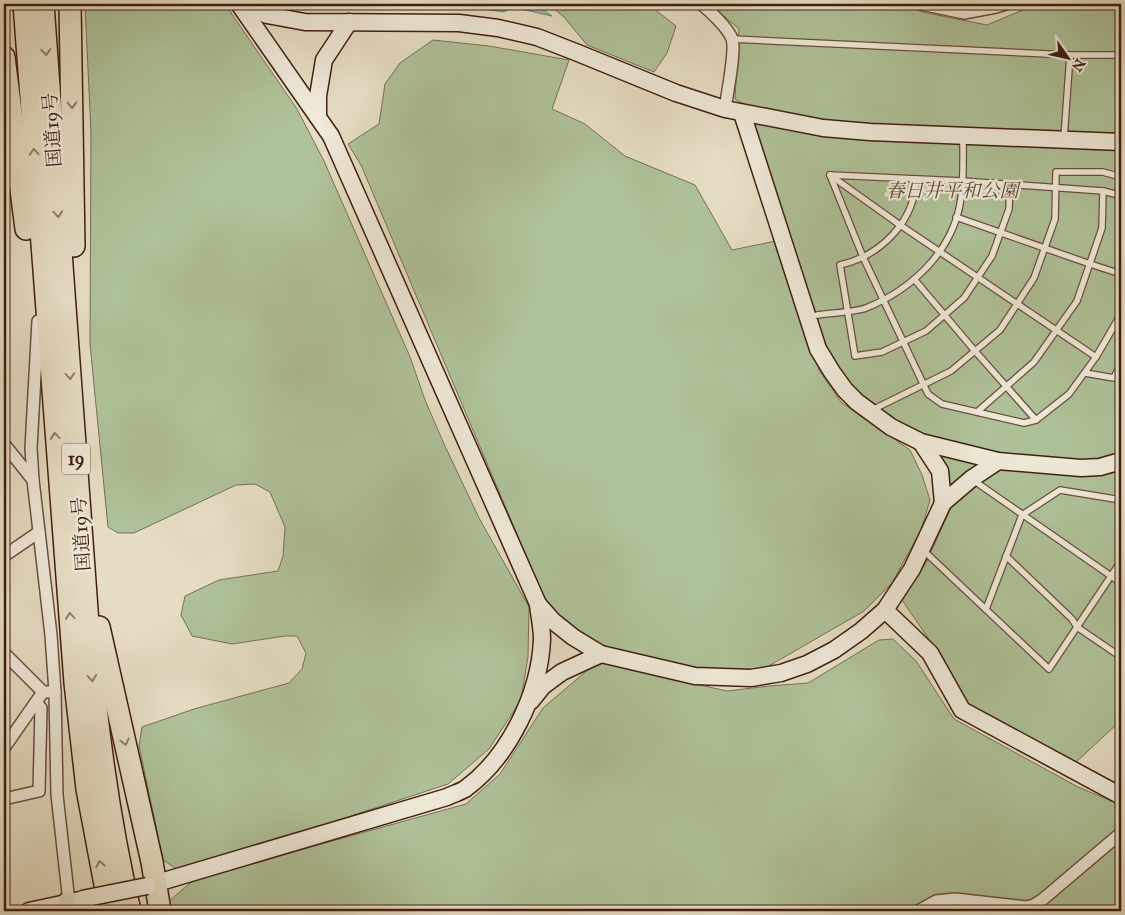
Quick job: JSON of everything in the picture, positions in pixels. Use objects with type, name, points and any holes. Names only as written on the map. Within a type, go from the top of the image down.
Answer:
[{"type":"highway","name":"国道19号","points":[[24,4],[84,577],[95,710],[106,787],[130,911]]},
{"type":"highway","name":"国道19号","points":[[43,4],[75,683],[87,789],[110,911]]},
{"type":"highway","points":[[4,57],[38,321],[58,342],[74,324],[70,4]]},
{"type":"highway","points":[[84,577],[94,595],[152,884],[160,911]]},
{"type":"street","points":[[238,4],[330,136],[538,604],[542,637],[540,658],[528,704]]},
{"type":"street","points":[[246,4],[267,15],[304,22],[459,23],[498,28],[537,38],[676,93],[725,109],[823,128],[870,132],[1121,142]]},
{"type":"street","points":[[701,4],[714,14],[732,39],[725,109]]},
{"type":"street","points":[[921,4],[964,13],[996,8],[1006,4]]},
{"type":"street","points":[[318,117],[318,96],[324,60],[349,22]]},
{"type":"street","points":[[742,113],[818,349],[845,390],[868,412],[891,427],[921,442],[998,461],[1081,468],[1121,461]]},
{"type":"street","points":[[38,321],[31,448],[33,480],[51,635],[55,692],[57,795],[75,904]]},
{"type":"street","points":[[921,442],[940,472],[943,503]]},
{"type":"street","points":[[4,444],[33,480]]},
{"type":"street","points":[[538,604],[553,621],[573,637],[600,654],[695,676],[751,678],[781,673],[807,664],[834,650],[861,632],[885,610],[912,569],[943,503],[971,479],[998,461]]},
{"type":"street","points":[[4,556],[39,532]]},
{"type":"street","points":[[885,610],[930,653],[962,710],[1121,796]]},
{"type":"street","points":[[4,653],[43,692],[55,692]]},
{"type":"street","points":[[28,911],[75,904],[152,884],[464,790],[500,755],[528,704],[544,686],[562,672],[600,654]]},
{"type":"street","points":[[4,748],[43,692]]},
{"type":"street","points":[[4,798],[39,791],[41,708],[36,703]]},
{"type":"street","points":[[918,911],[936,901],[955,899],[1026,907],[1034,905],[1057,888],[1121,833]]},
{"type":"lane","points":[[732,39],[1070,55],[1121,55]]},
{"type":"lane","points":[[1064,140],[1070,55]]},
{"type":"lane","points":[[817,315],[865,308],[900,291],[928,268],[950,235],[961,200],[963,136]]},
{"type":"lane","points":[[868,412],[952,371],[1000,330],[1034,278],[1055,219],[1056,172],[1103,172],[1121,177]]},
{"type":"lane","points":[[830,175],[962,181],[1103,191],[1121,197]]},
{"type":"lane","points":[[830,175],[900,225],[978,276],[1096,358]]},
{"type":"lane","points":[[830,175],[863,257],[928,394],[942,404],[1024,423],[1036,420],[1069,394],[1096,358],[1121,314]]},
{"type":"lane","points":[[916,179],[916,190],[907,214],[892,237],[874,252],[840,265],[855,356],[882,352],[926,331],[964,298],[992,256],[1009,209],[1010,185]]},
{"type":"lane","points":[[977,412],[1034,362],[1077,301],[1102,228],[1103,191]]},
{"type":"lane","points":[[956,217],[1121,274]]},
{"type":"lane","points":[[914,279],[946,315],[974,352],[1036,420]]},
{"type":"lane","points":[[1084,373],[1114,378],[1121,363]]},
{"type":"lane","points":[[971,479],[1121,583]]},
{"type":"lane","points":[[986,609],[1022,514],[1060,490],[1121,500]]},
{"type":"lane","points":[[922,550],[1049,669],[1121,561]]},
{"type":"lane","points":[[1006,556],[1072,619],[1077,627],[1121,657]]},
{"type":"green space","points":[[85,4],[225,4],[297,109],[324,161],[410,357],[425,400],[444,444],[479,518],[529,607],[528,657],[521,700],[489,749],[448,784],[181,872],[163,860],[139,746],[142,727],[194,709],[289,683],[302,669],[306,653],[297,636],[232,644],[192,636],[181,615],[185,596],[219,580],[278,571],[283,556],[285,527],[270,492],[255,484],[236,485],[134,533],[118,533],[108,527],[90,344],[91,133]]},
{"type":"green space","points":[[548,4],[648,4],[676,26],[667,53],[654,72],[587,45],[564,17]]},
{"type":"green space","name":"春日井平和公園","points":[[710,4],[906,4],[922,12],[987,25],[1037,4],[1121,4],[1121,724],[1118,723],[1074,764],[967,706],[935,648],[902,600],[926,563],[953,503],[946,468],[897,423],[868,405],[848,384],[827,351],[746,106],[735,99],[739,29]]},
{"type":"green space","points":[[433,40],[489,46],[569,60],[552,109],[585,124],[625,156],[695,185],[732,250],[776,241],[819,370],[841,402],[910,450],[922,475],[930,500],[921,530],[892,583],[864,611],[762,670],[692,669],[600,647],[570,626],[546,603],[361,165],[348,144],[379,124],[385,84],[400,63]]},
{"type":"green space","points":[[893,639],[916,661],[954,719],[1078,787],[1121,805],[1121,911],[170,911],[169,901],[195,879],[466,804],[500,774],[543,708],[597,662],[727,691],[808,683],[879,640]]},
{"type":"water","points":[[298,4],[535,4],[552,16],[512,7],[504,12],[454,5],[434,8],[305,6]]}]
